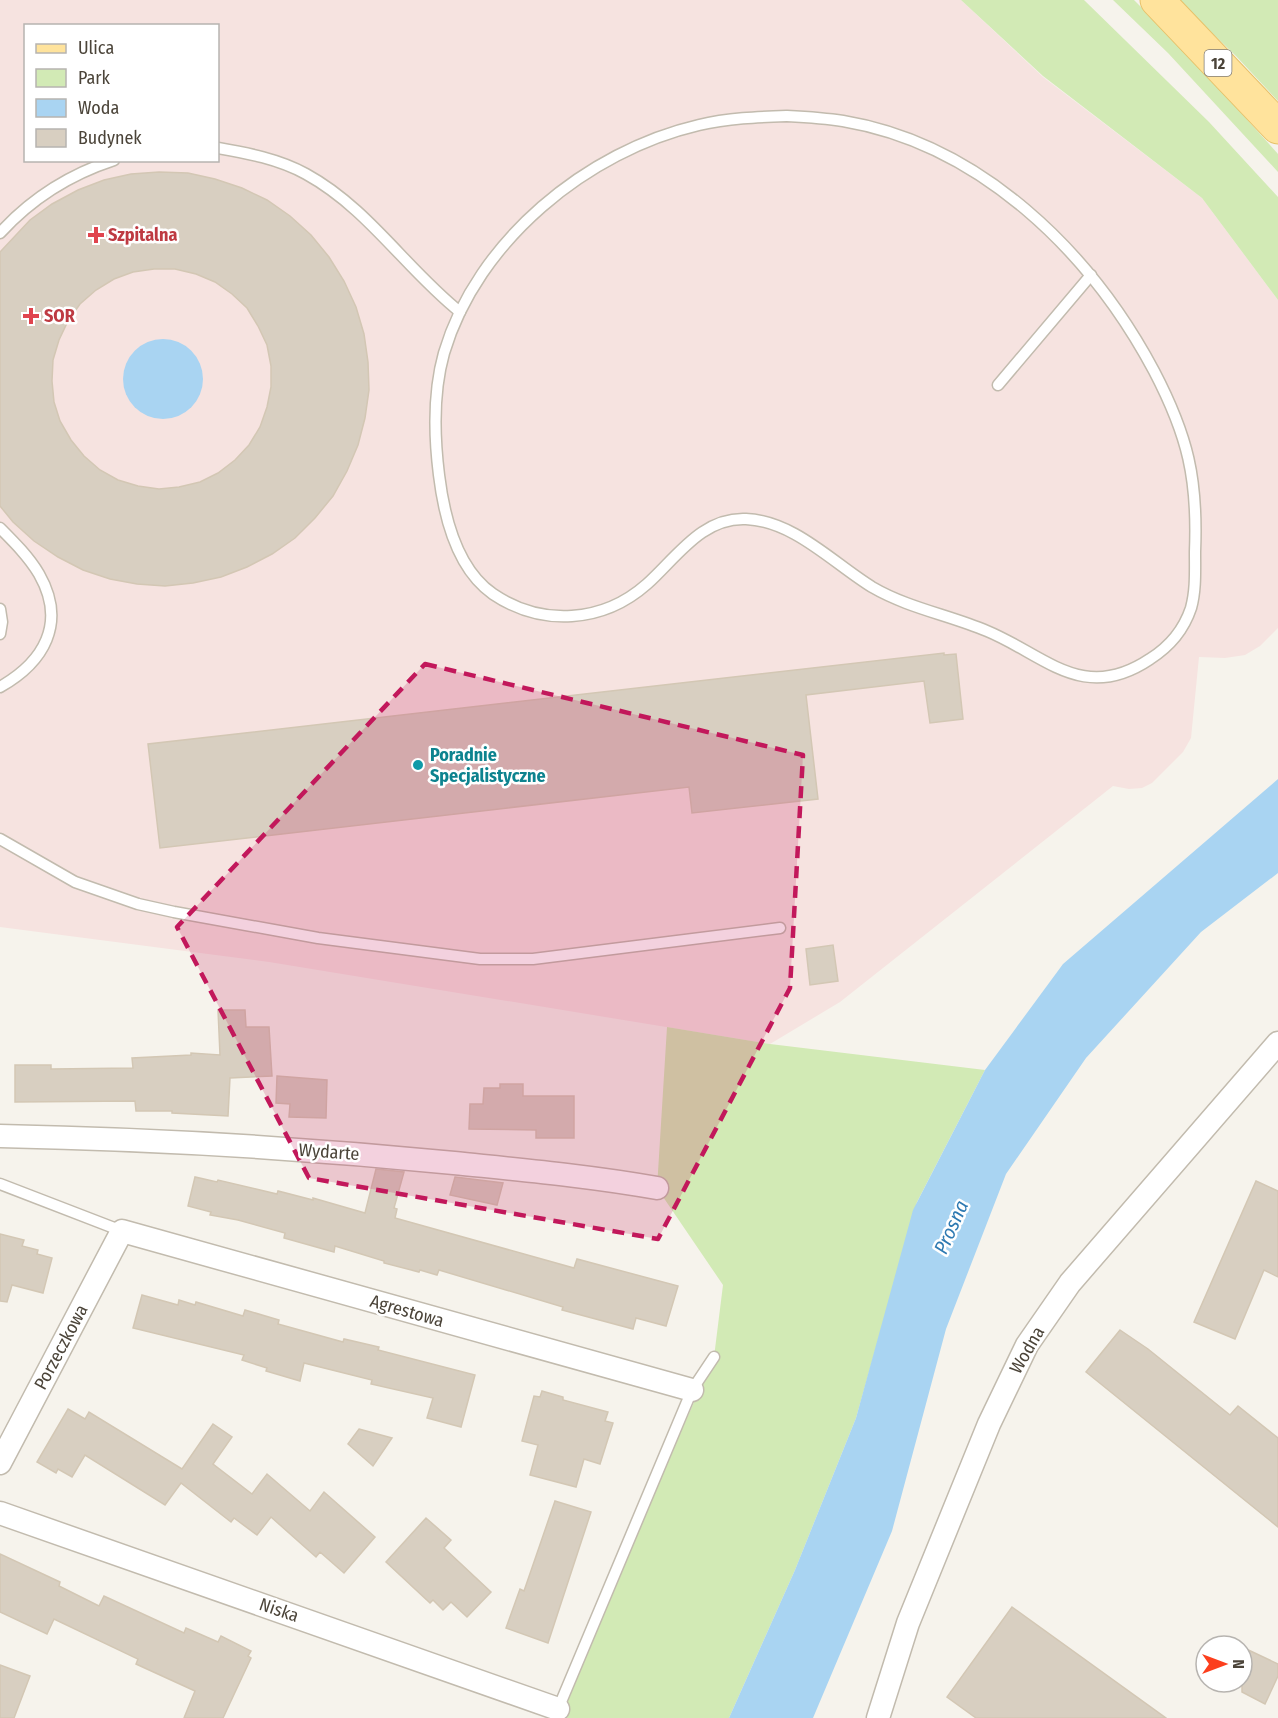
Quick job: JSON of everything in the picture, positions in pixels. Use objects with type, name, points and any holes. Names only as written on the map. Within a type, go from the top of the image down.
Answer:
[{"type":"main road","name":"12","points":[[1157,0],[1278,128]]},
{"type":"street","name":"Wodna","points":[[878,1718],[908,1623],[989,1424],[1027,1345],[1070,1283],[1278,1043]]},
{"type":"street","name":"Wydarte","points":[[0,1137],[166,1142],[362,1154],[585,1177],[657,1188]]},
{"type":"street","name":"Agrestowa","points":[[122,1231],[692,1390]]},
{"type":"street","name":"Porzeczkowa","points":[[0,1463],[122,1231]]},
{"type":"street","name":"Niska","points":[[0,1513],[558,1709]]},
{"type":"lane","points":[[757,117],[807,117],[847,122],[895,136],[937,153],[975,174],[1023,206],[1047,228],[1091,275],[1131,332],[1152,368],[1184,437],[1193,476],[1196,540],[1193,602],[1183,627],[1164,649],[1136,668],[1097,678],[1069,674],[980,628],[894,599],[778,526],[756,520],[735,519],[722,522],[698,535],[637,592],[609,608],[577,617],[550,616],[512,604],[478,581],[461,554],[445,509],[440,482],[436,451],[437,392],[444,354],[460,312],[479,280],[520,229],[563,189],[587,171],[614,156],[670,133],[699,125],[757,117]]},
{"type":"lane","points":[[219,148],[261,157],[287,166],[325,186],[362,214],[431,288],[460,312]]},
{"type":"lane","points":[[0,233],[43,195],[87,171],[109,162]]},
{"type":"lane","points":[[998,385],[1091,275]]},
{"type":"lane","points":[[0,528],[28,558],[39,574],[52,608],[51,625],[39,655],[26,669],[0,687]]},
{"type":"lane","points":[[0,609],[2,622],[0,634]]},
{"type":"lane","points":[[0,839],[75,882],[138,904],[318,938],[445,955],[507,960],[533,959],[780,928]]},
{"type":"lane","points":[[0,1184],[122,1231]]},
{"type":"lane","points":[[558,1709],[692,1390],[714,1357]]},
{"type":"highlighted area","points":[[425,664],[803,755],[790,988],[658,1239],[309,1178],[177,927]]},
{"type":"shaded area","points":[[0,0],[961,0],[1043,77],[1202,198],[1278,300],[1278,628],[1260,646],[1245,655],[1225,658],[1199,657],[1191,738],[1183,752],[1152,783],[1142,788],[1129,789],[1113,786],[840,1002],[770,1044],[269,962],[0,927]]},
{"type":"green space","points":[[961,0],[1084,0],[1209,122],[1278,197],[1278,300],[1202,198],[1043,76]]},
{"type":"green space","points":[[1113,0],[1134,0],[1190,56],[1278,154],[1278,172],[1168,53]]},
{"type":"green space","points":[[1178,0],[1278,0],[1278,101],[1236,56]]},
{"type":"green space","points":[[667,1027],[770,1044],[985,1070],[917,1202],[856,1418],[795,1570],[729,1718],[554,1718],[714,1357],[723,1285],[657,1188]]},
{"type":"water","points":[[155,339],[171,339],[192,350],[203,371],[203,387],[192,408],[171,419],[155,419],[141,413],[129,401],[123,387],[123,371],[129,357],[141,345]]},
{"type":"water","name":"Prosna","points":[[1278,779],[1278,873],[1201,932],[1086,1058],[1006,1174],[946,1329],[892,1531],[813,1718],[729,1718],[795,1570],[856,1418],[913,1210],[985,1070],[1063,964]]},
{"type":"building","points":[[188,173],[242,188],[267,200],[311,235],[329,257],[356,307],[364,334],[369,390],[365,418],[358,445],[333,496],[295,538],[272,554],[221,577],[193,583],[165,586],[137,584],[110,579],[83,570],[34,541],[13,522],[0,506],[0,252],[30,220],[52,204],[78,190],[104,180],[131,174]],"holes":[[[175,269],[215,282],[247,308],[267,345],[271,366],[271,387],[260,427],[249,445],[235,460],[218,473],[200,482],[159,489],[118,480],[100,470],[84,456],[60,421],[54,402],[53,360],[68,321],[80,304],[96,290],[114,279],[133,272]]]},
{"type":"building","name":"Poradnie Specjalistyczne","points":[[944,653],[944,655],[956,654],[963,719],[930,723],[924,681],[806,695],[818,799],[692,813],[689,787],[160,848],[148,744]]},
{"type":"building","points":[[833,945],[838,981],[810,985],[806,949]]},
{"type":"building","points":[[218,1010],[245,1010],[246,1027],[269,1027],[272,1076],[230,1078],[228,1116],[172,1113],[172,1111],[136,1111],[135,1101],[15,1102],[15,1065],[51,1065],[51,1069],[133,1068],[132,1058],[191,1055],[191,1053],[220,1055]]},
{"type":"building","points":[[277,1076],[327,1080],[326,1118],[289,1117],[290,1104],[276,1103]]},
{"type":"building","points":[[500,1084],[523,1084],[523,1096],[574,1096],[574,1138],[536,1138],[536,1130],[469,1129],[470,1104],[483,1104],[484,1088],[500,1088]]},
{"type":"building","points":[[376,1169],[404,1172],[394,1208],[397,1209],[395,1218],[574,1268],[577,1259],[678,1286],[666,1326],[636,1318],[633,1329],[562,1310],[563,1307],[439,1270],[437,1275],[420,1270],[419,1272],[335,1246],[334,1252],[284,1238],[285,1233],[210,1215],[211,1212],[188,1206],[195,1177],[277,1194],[278,1191],[313,1200],[313,1198],[365,1213]]},
{"type":"building","points":[[455,1177],[503,1183],[497,1205],[450,1195]]},
{"type":"building","points":[[1256,1181],[1278,1191],[1278,1277],[1264,1270],[1235,1339],[1194,1322]]},
{"type":"building","points":[[0,1234],[24,1240],[22,1246],[38,1250],[37,1254],[52,1258],[43,1293],[12,1285],[7,1302],[0,1301]]},
{"type":"building","points":[[142,1295],[178,1305],[179,1300],[195,1305],[196,1302],[243,1316],[245,1310],[279,1320],[278,1324],[343,1342],[344,1339],[379,1347],[378,1350],[475,1375],[461,1427],[427,1418],[433,1398],[371,1384],[372,1380],[304,1363],[300,1381],[266,1371],[267,1368],[242,1360],[244,1355],[133,1328]]},
{"type":"building","points":[[1120,1330],[1148,1349],[1230,1415],[1238,1406],[1278,1438],[1278,1527],[1086,1372]]},
{"type":"building","points":[[542,1391],[563,1397],[563,1400],[608,1412],[605,1421],[613,1423],[600,1464],[584,1459],[576,1487],[530,1475],[538,1445],[522,1441],[534,1396],[540,1397]]},
{"type":"building","points":[[68,1409],[85,1419],[89,1412],[182,1469],[213,1424],[232,1437],[213,1464],[252,1494],[267,1474],[310,1511],[324,1492],[375,1537],[344,1573],[320,1552],[316,1557],[271,1517],[257,1535],[234,1518],[231,1522],[181,1483],[165,1505],[85,1455],[72,1477],[58,1469],[56,1473],[37,1462]]},
{"type":"building","points":[[359,1429],[392,1438],[373,1466],[348,1444]]},
{"type":"building","points":[[555,1501],[591,1512],[548,1643],[506,1628],[520,1589],[524,1591]]},
{"type":"building","points":[[426,1518],[451,1540],[444,1548],[491,1592],[467,1617],[451,1602],[443,1610],[433,1600],[430,1603],[386,1562]]},
{"type":"building","points":[[0,1554],[60,1582],[59,1586],[99,1606],[104,1596],[184,1633],[186,1628],[218,1642],[221,1636],[251,1651],[248,1656],[251,1658],[223,1718],[184,1718],[195,1691],[136,1664],[138,1659],[54,1619],[47,1634],[0,1612]]},
{"type":"building","points":[[1012,1607],[1166,1718],[976,1718],[947,1697]]},
{"type":"building","points":[[1254,1653],[1278,1664],[1278,1676],[1265,1704],[1246,1694],[1254,1694]]},
{"type":"building","points":[[0,1665],[30,1676],[14,1718],[0,1718]]},
{"type":"place","name":"Szpitalna","points":[[96,235]]},
{"type":"place","name":"SOR","points":[[31,316]]},
{"type":"place","name":"Poradnie Specjalistyczne","points":[[418,765]]}]
